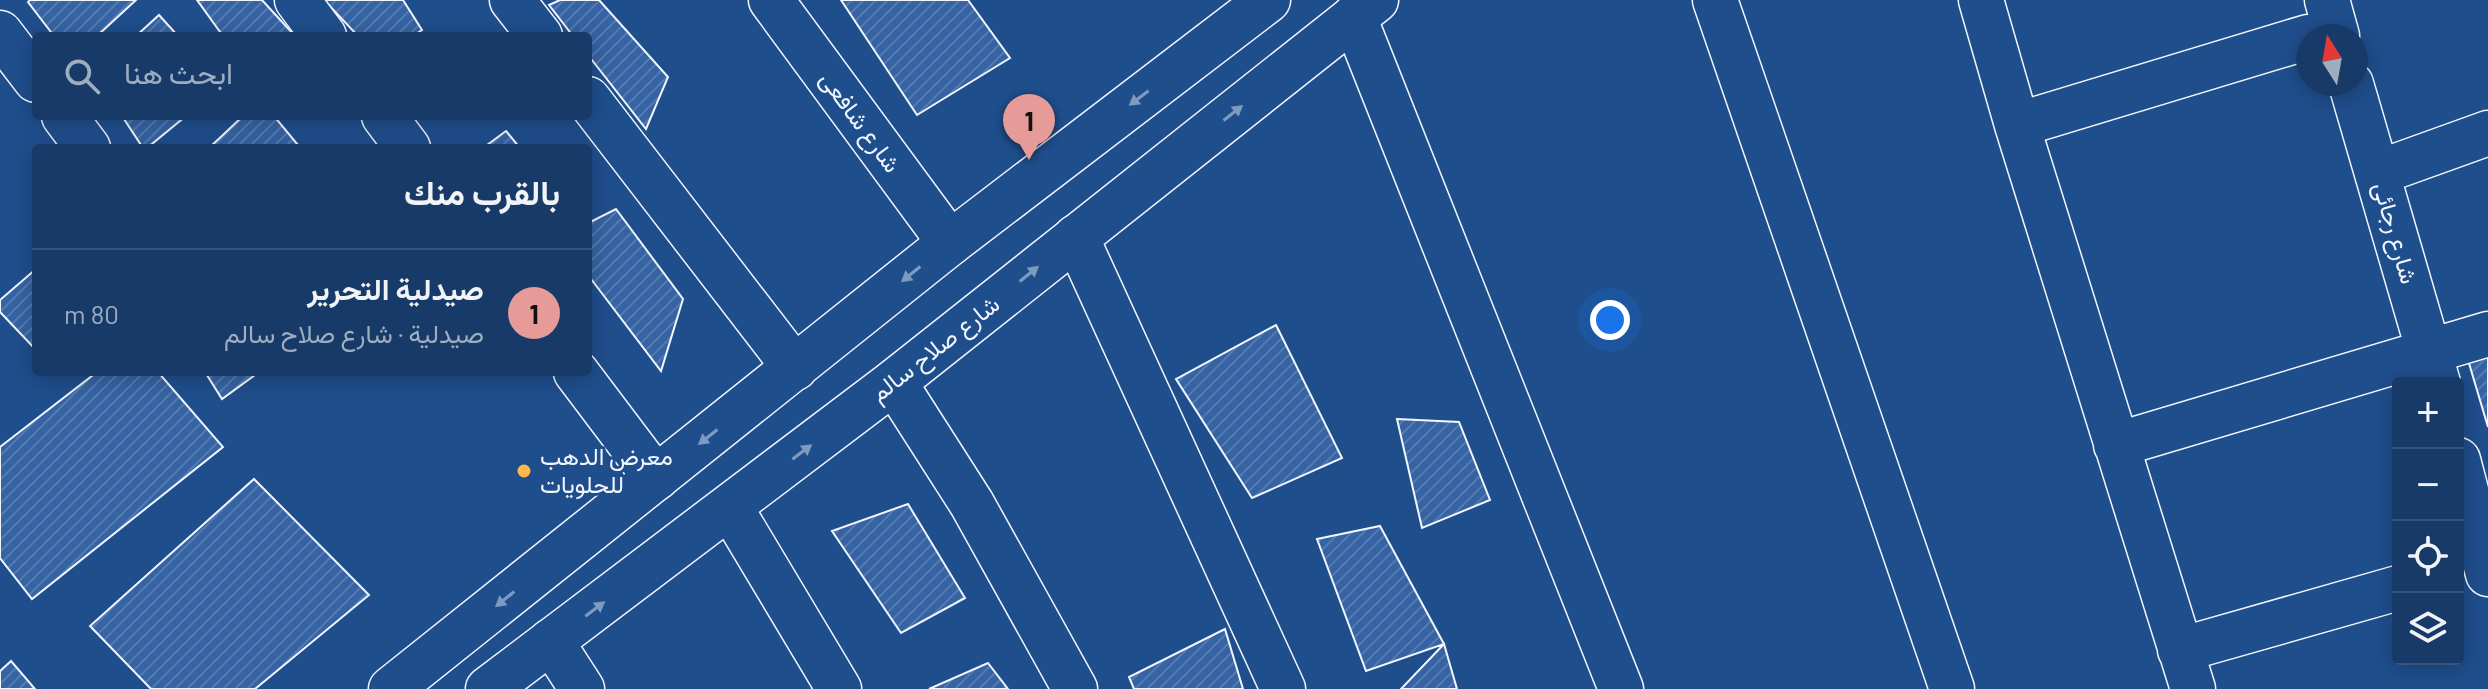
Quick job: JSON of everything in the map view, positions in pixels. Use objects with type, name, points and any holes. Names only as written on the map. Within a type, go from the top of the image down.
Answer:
[{"type":"street","points":[[297,0],[321,32]]},
{"type":"street","points":[[512,0],[537,32]]},
{"type":"street","name":"شارع شافعى","points":[[771,0],[950,243]]},
{"type":"street","points":[[391,689],[950,243],[1268,0]]},
{"type":"street","points":[[1715,0],[1952,689]]},
{"type":"street","points":[[1981,0],[2186,669],[2392,590]]},
{"type":"street","points":[[1365,8],[1621,689]]},
{"type":"street","name":"شارع صلاح سالم","points":[[488,689],[894,382],[1365,8]]},
{"type":"street","points":[[0,33],[32,75]]},
{"type":"street","points":[[2017,125],[2296,37]]},
{"type":"street","name":"شارع رجائى","points":[[2355,96],[2434,367]]},
{"type":"street","points":[[592,104],[795,368]]},
{"type":"street","points":[[67,120],[85,144]]},
{"type":"street","points":[[387,120],[405,144]]},
{"type":"street","points":[[2377,173],[2488,133]]},
{"type":"street","points":[[1076,237],[1283,689]]},
{"type":"street","points":[[2116,445],[2434,367],[2488,334]]},
{"type":"street","points":[[579,376],[656,478]]},
{"type":"street","points":[[894,382],[972,504],[1075,689]]},
{"type":"street","points":[[2464,486],[2480,557]]},
{"type":"street","points":[[730,507],[839,689]]},
{"type":"street","points":[[551,641],[582,689]]},
{"type":"building","points":[[136,0],[101,32],[51,32],[28,2]]},
{"type":"building","points":[[197,0],[262,0],[291,32],[220,32]]},
{"type":"building","points":[[324,0],[403,0],[422,30],[419,32],[354,32]]},
{"type":"building","points":[[560,0],[599,0],[668,77],[646,129],[592,60],[592,32],[570,32],[549,5]]},
{"type":"building","points":[[841,0],[968,0],[1010,58],[917,115]]},
{"type":"building","points":[[159,15],[174,32],[140,32]]},
{"type":"building","points":[[125,120],[181,120],[152,144],[140,144]]},
{"type":"building","points":[[239,120],[277,120],[297,144],[213,144]]},
{"type":"building","points":[[506,131],[517,144],[488,144]]},
{"type":"building","points":[[616,209],[683,299],[661,371],[592,280],[592,221]]},
{"type":"building","points":[[32,272],[32,346],[0,312],[0,300]]},
{"type":"building","points":[[1276,325],[1342,458],[1252,498],[1176,379]]},
{"type":"building","points":[[2488,354],[2488,427],[2468,360]]},
{"type":"building","points":[[92,376],[161,376],[223,447],[32,599],[0,558],[0,447]]},
{"type":"building","points":[[208,376],[254,376],[222,399]]},
{"type":"building","points":[[1397,419],[1459,422],[1490,500],[1422,528]]},
{"type":"building","points":[[254,479],[369,595],[255,689],[151,689],[90,626]]},
{"type":"building","points":[[908,504],[965,598],[901,633],[832,531]]},
{"type":"building","points":[[1380,526],[1444,644],[1366,671],[1317,539]]},
{"type":"building","points":[[1225,629],[1243,689],[1134,689],[1129,677]]},
{"type":"building","points":[[1444,644],[1457,689],[1401,689]]},
{"type":"building","points":[[11,661],[35,689],[0,689],[0,671]]},
{"type":"building","points":[[988,663],[1008,689],[929,689]]},
{"type":"place","name":"صيدلية التحرير","points":[[1029,160]]},
{"type":"place","name":"معرض الدهب للحلويات","points":[[524,471]]}]
